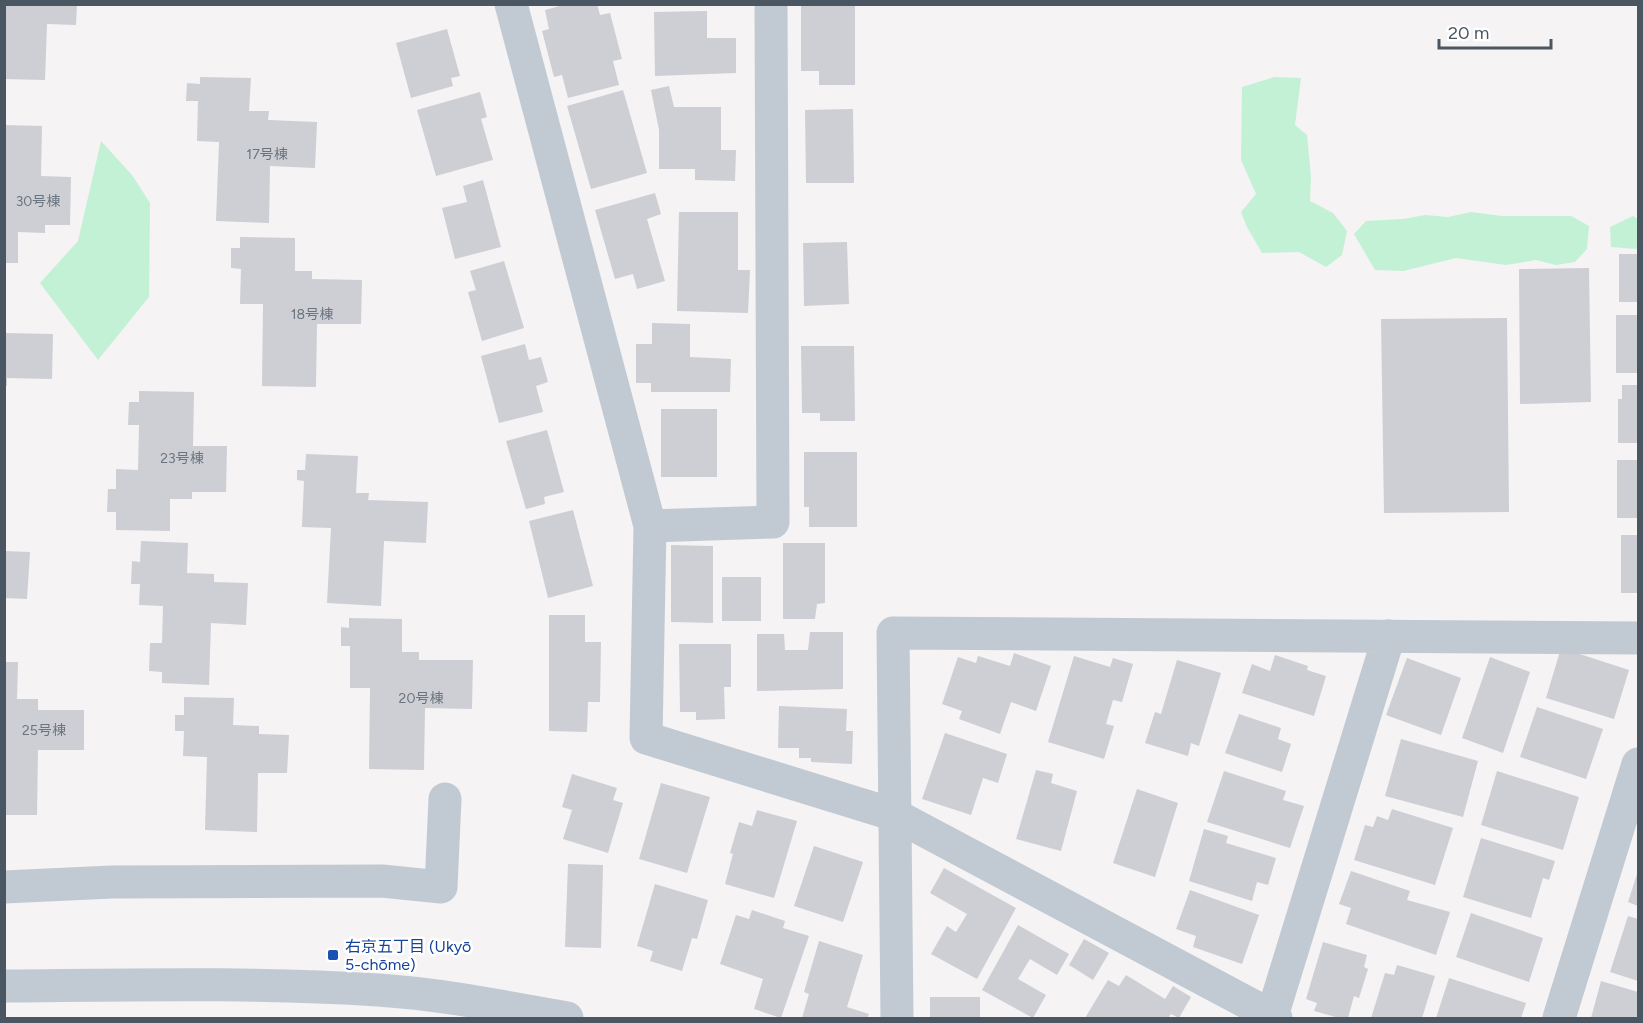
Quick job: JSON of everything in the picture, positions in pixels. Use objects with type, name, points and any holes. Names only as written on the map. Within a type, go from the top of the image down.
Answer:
[{"type":"street","points":[[511,4],[650,526],[646,738],[895,815],[1274,1017],[1389,636]]},
{"type":"street","points":[[650,526],[772,522],[771,4]]},
{"type":"street","points":[[897,1018],[893,633],[1638,638]]},
{"type":"street","points":[[1559,1018],[1638,764]]},
{"type":"street","points":[[4,886],[112,882],[382,881],[441,887],[445,799]]},
{"type":"street","points":[[4,986],[274,984],[369,989],[489,1004],[567,1018]]},
{"type":"green space","points":[[1274,77],[1301,78],[1295,125],[1307,135],[1311,177],[1310,201],[1333,213],[1347,231],[1342,255],[1326,267],[1299,252],[1262,253],[1241,212],[1256,194],[1241,160],[1242,87]]},
{"type":"green space","points":[[101,141],[132,175],[150,203],[149,297],[98,360],[40,283],[78,241]]},
{"type":"green space","points":[[1471,212],[1502,216],[1571,216],[1589,226],[1587,249],[1575,262],[1556,265],[1536,260],[1506,265],[1456,258],[1403,271],[1375,270],[1354,234],[1366,221],[1425,215],[1448,217]]},
{"type":"green space","points":[[1633,216],[1638,219],[1638,249],[1611,247],[1610,227]]},
{"type":"building","points":[[4,4],[77,4],[76,25],[47,24],[45,80],[4,79]]},
{"type":"building","points":[[567,4],[597,4],[600,15],[610,13],[622,59],[613,61],[619,85],[568,98],[562,75],[554,77],[542,31],[549,29],[545,10]]},
{"type":"building","points":[[801,4],[855,4],[855,85],[819,85],[819,71],[801,71]]},
{"type":"building","points":[[707,11],[707,38],[736,38],[736,73],[655,76],[654,12]]},
{"type":"building","points":[[447,29],[460,76],[451,78],[453,86],[411,98],[396,43]]},
{"type":"building","points":[[200,77],[251,78],[249,111],[269,111],[268,120],[317,122],[315,168],[270,166],[269,223],[216,221],[219,142],[197,141],[198,101],[186,101],[187,83],[200,84]]},
{"type":"building","points":[[669,86],[674,107],[721,107],[721,150],[736,150],[735,181],[695,180],[695,169],[659,169],[659,130],[651,90]]},
{"type":"building","points":[[623,90],[647,173],[591,189],[567,106]]},
{"type":"building","points":[[480,92],[487,117],[481,119],[493,160],[436,176],[417,110]]},
{"type":"building","points":[[853,109],[854,183],[806,183],[805,110]]},
{"type":"building","points":[[4,125],[42,126],[41,176],[71,177],[70,225],[45,225],[45,233],[18,232],[18,263],[4,263]]},
{"type":"building","points":[[483,180],[501,247],[455,259],[442,208],[467,202],[463,186]]},
{"type":"building","points":[[655,193],[661,214],[647,219],[665,281],[637,289],[633,274],[615,279],[595,210]]},
{"type":"building","points":[[679,212],[738,212],[738,270],[750,270],[748,313],[677,311]]},
{"type":"building","points":[[240,237],[295,238],[295,271],[312,271],[312,279],[362,280],[361,324],[317,324],[316,387],[262,386],[263,304],[240,304],[241,269],[231,268],[231,248],[240,248]]},
{"type":"building","points":[[847,242],[849,304],[804,306],[803,243]]},
{"type":"building","points":[[1619,254],[1638,254],[1638,302],[1619,302]]},
{"type":"building","points":[[504,261],[524,328],[482,341],[468,292],[476,290],[470,271]]},
{"type":"building","points":[[1589,268],[1591,402],[1520,404],[1519,269]]},
{"type":"building","points":[[1616,315],[1638,315],[1638,373],[1616,373]]},
{"type":"building","points":[[1507,318],[1509,512],[1384,513],[1381,319]]},
{"type":"building","points":[[652,323],[690,324],[690,357],[731,359],[730,392],[651,392],[651,383],[636,383],[636,344],[652,344]]},
{"type":"building","points":[[4,333],[53,334],[52,379],[7,378],[7,386],[4,386]]},
{"type":"building","points":[[525,344],[529,360],[541,357],[548,382],[536,386],[543,412],[499,423],[481,356]]},
{"type":"building","points":[[801,346],[854,346],[855,421],[820,421],[820,413],[802,413]]},
{"type":"building","points":[[1622,385],[1638,385],[1638,443],[1618,443],[1618,399],[1622,399]]},
{"type":"building","points":[[139,391],[194,392],[193,446],[227,446],[226,492],[192,492],[192,499],[170,499],[170,531],[116,530],[116,512],[107,512],[108,489],[116,489],[116,469],[138,470],[139,425],[128,425],[129,402],[139,402]]},
{"type":"building","points":[[661,409],[717,409],[717,477],[661,477]]},
{"type":"building","points":[[547,430],[564,492],[544,497],[545,504],[526,509],[506,441]]},
{"type":"building","points":[[804,452],[857,452],[857,527],[809,527],[809,507],[804,507]]},
{"type":"building","points":[[306,454],[358,456],[356,493],[369,493],[368,500],[428,502],[426,543],[384,541],[381,606],[327,603],[331,528],[302,527],[304,481],[297,480],[297,470],[305,470]]},
{"type":"building","points":[[1617,460],[1638,460],[1638,518],[1617,518]]},
{"type":"building","points":[[573,510],[593,586],[548,598],[529,521]]},
{"type":"building","points":[[1621,535],[1638,535],[1638,593],[1621,593]]},
{"type":"building","points":[[141,541],[188,543],[187,573],[214,574],[214,582],[248,583],[246,625],[211,623],[209,685],[162,683],[162,672],[149,671],[150,643],[162,643],[163,606],[139,605],[140,584],[131,584],[132,561],[140,562]]},
{"type":"building","points":[[783,543],[825,543],[825,603],[817,604],[815,619],[783,619]]},
{"type":"building","points":[[671,545],[713,546],[713,623],[671,622]]},
{"type":"building","points":[[4,551],[30,552],[27,599],[4,598]]},
{"type":"building","points":[[722,577],[761,577],[761,621],[722,621]]},
{"type":"building","points":[[549,615],[585,615],[585,642],[601,642],[600,702],[588,702],[587,732],[549,731]]},
{"type":"building","points":[[349,618],[402,619],[402,652],[419,652],[419,660],[473,660],[472,709],[425,708],[424,770],[369,769],[370,688],[350,688],[350,646],[341,646],[341,627],[349,628]]},
{"type":"building","points":[[810,632],[843,632],[843,689],[757,691],[757,634],[784,634],[785,650],[808,650]]},
{"type":"building","points":[[679,644],[731,644],[731,687],[724,687],[725,719],[696,720],[696,712],[680,712]]},
{"type":"building","points":[[1561,648],[1629,670],[1614,719],[1546,698]]},
{"type":"building","points":[[1014,653],[1051,666],[1036,711],[1011,702],[1000,734],[959,719],[962,711],[942,704],[958,657],[976,663],[978,656],[1010,666]]},
{"type":"building","points":[[1275,655],[1308,666],[1307,670],[1326,676],[1314,716],[1242,693],[1252,664],[1270,671]]},
{"type":"building","points":[[1074,656],[1110,667],[1113,658],[1133,664],[1122,702],[1113,700],[1106,724],[1114,726],[1104,759],[1048,742]]},
{"type":"building","points":[[1490,657],[1530,672],[1503,753],[1462,738]]},
{"type":"building","points":[[1407,658],[1461,678],[1441,735],[1386,715]]},
{"type":"building","points":[[1177,660],[1221,673],[1199,746],[1191,743],[1188,756],[1145,743],[1155,712],[1161,714]]},
{"type":"building","points":[[4,662],[18,662],[17,699],[38,699],[38,710],[84,710],[84,750],[38,750],[37,815],[4,815]]},
{"type":"building","points":[[184,697],[234,698],[233,725],[259,726],[259,734],[289,735],[287,773],[258,773],[257,832],[205,830],[207,757],[183,756],[184,731],[175,731],[175,715],[184,715]]},
{"type":"building","points":[[779,706],[847,709],[846,731],[853,731],[852,764],[811,762],[811,758],[799,758],[799,748],[778,748]]},
{"type":"building","points":[[1537,707],[1603,729],[1586,779],[1520,757]]},
{"type":"building","points":[[1239,714],[1281,728],[1278,739],[1291,744],[1282,772],[1225,753]]},
{"type":"building","points":[[945,733],[1007,754],[998,783],[983,778],[971,815],[922,799]]},
{"type":"building","points":[[1401,739],[1478,761],[1463,817],[1385,796]]},
{"type":"building","points":[[1036,770],[1053,774],[1051,783],[1077,791],[1061,851],[1016,839]]},
{"type":"building","points":[[1224,771],[1286,791],[1283,800],[1304,806],[1290,848],[1207,822]]},
{"type":"building","points":[[1497,771],[1579,797],[1563,850],[1481,825]]},
{"type":"building","points":[[572,774],[617,788],[613,800],[623,803],[608,853],[563,839],[572,810],[562,807]]},
{"type":"building","points":[[661,783],[710,797],[687,873],[639,859]]},
{"type":"building","points":[[1137,789],[1178,803],[1155,877],[1113,863]]},
{"type":"building","points":[[1392,809],[1453,828],[1435,885],[1354,860],[1365,825],[1373,827],[1377,816],[1388,820]]},
{"type":"building","points":[[757,810],[797,821],[774,898],[725,884],[733,854],[730,853],[739,822],[752,826]]},
{"type":"building","points":[[1204,829],[1228,836],[1226,843],[1276,858],[1268,885],[1257,882],[1252,901],[1189,881]]},
{"type":"building","points":[[1481,838],[1555,861],[1549,880],[1543,878],[1531,918],[1463,897]]},
{"type":"building","points":[[814,846],[863,862],[843,922],[794,906]]},
{"type":"building","points":[[568,864],[603,865],[601,948],[565,947]]},
{"type":"building","points":[[944,868],[1016,908],[977,979],[931,954],[947,926],[956,932],[967,914],[930,893]]},
{"type":"building","points":[[1351,871],[1410,891],[1407,900],[1450,912],[1436,955],[1346,924],[1351,908],[1339,904]]},
{"type":"building","points":[[1638,871],[1638,906],[1628,902]]},
{"type":"building","points":[[655,884],[708,900],[697,939],[692,938],[682,971],[650,961],[653,951],[637,946]]},
{"type":"building","points":[[1190,890],[1259,915],[1242,964],[1193,947],[1196,936],[1176,929]]},
{"type":"building","points":[[752,910],[785,921],[783,928],[809,936],[781,1018],[754,1009],[763,979],[720,964],[736,915],[749,919]]},
{"type":"building","points":[[1471,913],[1543,938],[1529,982],[1456,957]]},
{"type":"building","points":[[1628,916],[1638,919],[1638,981],[1610,972]]},
{"type":"building","points":[[1018,925],[1069,954],[1057,975],[1030,959],[1018,979],[1046,995],[1033,1018],[982,990]]},
{"type":"building","points":[[1084,939],[1109,953],[1093,980],[1069,965]]},
{"type":"building","points":[[819,941],[863,955],[847,1007],[869,1014],[867,1018],[802,1018],[809,994],[804,992]]},
{"type":"building","points":[[1323,942],[1367,955],[1364,967],[1368,969],[1359,998],[1354,996],[1348,1018],[1339,1018],[1314,1011],[1317,1003],[1306,999]]},
{"type":"building","points":[[1397,965],[1435,976],[1422,1018],[1371,1018],[1385,973],[1394,975]]},
{"type":"building","points":[[1126,975],[1165,999],[1173,986],[1191,997],[1179,1018],[1171,1014],[1168,1018],[1085,1018],[1108,980],[1119,986]]},
{"type":"building","points":[[1449,978],[1526,1003],[1521,1018],[1436,1018]]},
{"type":"building","points":[[1601,981],[1638,992],[1638,1018],[1591,1018]]},
{"type":"building","points":[[930,997],[980,997],[980,1018],[930,1018]]},
{"type":"place","name":"右京五丁目 (Ukyō 5-chōme)","points":[[333,955]]}]
